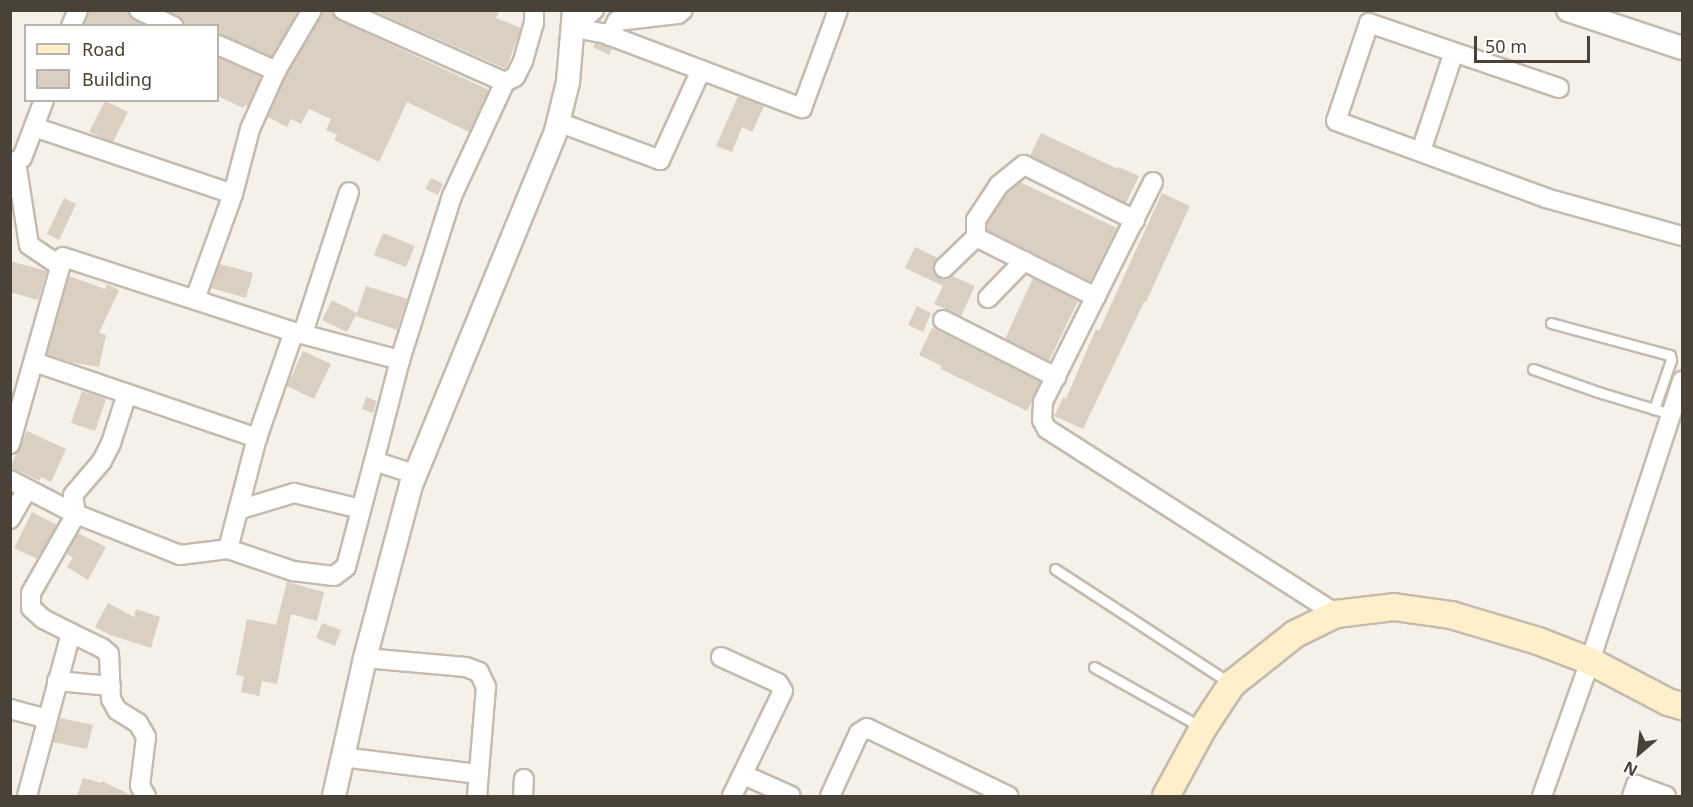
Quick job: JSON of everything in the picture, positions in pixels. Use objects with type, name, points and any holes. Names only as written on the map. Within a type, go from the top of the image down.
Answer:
[{"type":"main road","points":[[1166,796],[1203,728],[1232,684],[1295,634],[1336,614],[1394,607],[1451,615],[1538,641],[1590,661],[1668,702],[1683,706]]},
{"type":"street","points":[[72,24],[78,10]]},
{"type":"street","points":[[139,10],[169,24]]},
{"type":"street","points":[[195,299],[233,194],[250,129],[276,71],[312,10]]},
{"type":"street","points":[[343,10],[505,82]]},
{"type":"street","points":[[10,480],[76,514],[180,555],[228,549],[292,571],[334,576],[346,567],[400,360],[452,196],[505,82],[514,77],[523,61],[534,24],[534,10]]},
{"type":"street","points":[[574,19],[594,10]]},
{"type":"street","points":[[610,36],[617,21],[678,14],[682,10]]},
{"type":"street","points":[[574,19],[610,36],[802,108],[838,10]]},
{"type":"street","points":[[1574,11],[1683,48]]},
{"type":"street","points":[[334,796],[365,658],[414,474],[558,122],[568,82],[574,19]]},
{"type":"street","points":[[1559,88],[1369,23],[1336,121],[1546,198],[1683,236]]},
{"type":"street","points":[[219,45],[276,71]]},
{"type":"street","points":[[1421,151],[1454,52]]},
{"type":"street","points":[[558,122],[660,160],[702,70]]},
{"type":"street","points":[[43,102],[22,158],[13,163],[29,245],[60,266]]},
{"type":"street","points":[[34,127],[233,194]]},
{"type":"street","points":[[944,268],[976,237],[976,220],[999,185],[1024,165],[1135,220]]},
{"type":"street","points":[[1153,182],[1043,402],[1042,420],[1047,429],[1336,614]]},
{"type":"street","points":[[228,549],[257,438],[349,192]]},
{"type":"street","points":[[976,237],[1096,297]]},
{"type":"street","points":[[10,444],[63,257],[298,332],[400,360]]},
{"type":"street","points":[[988,298],[1024,261]]},
{"type":"street","points":[[943,320],[1056,377]]},
{"type":"street","points":[[34,362],[257,438]]},
{"type":"street","points":[[1542,796],[1590,661],[1663,411],[1683,381]]},
{"type":"street","points":[[127,394],[102,461],[73,495],[76,514],[31,593],[31,608],[43,619],[102,648],[109,654],[111,699],[117,710],[138,723],[146,736],[140,786],[146,796]]},
{"type":"street","points":[[374,461],[414,474]]},
{"type":"street","points":[[10,519],[27,489]]},
{"type":"street","points":[[238,510],[294,493],[361,509]]},
{"type":"street","points":[[27,796],[46,718],[71,633]]},
{"type":"street","points":[[721,657],[778,683],[783,691],[732,796]]},
{"type":"street","points":[[365,658],[466,668],[479,672],[486,687],[477,796]]},
{"type":"street","points":[[57,681],[111,686]]},
{"type":"street","points":[[10,709],[46,718]]},
{"type":"street","points":[[830,796],[859,733],[867,728],[1008,796]]},
{"type":"street","points":[[342,757],[479,774]]},
{"type":"street","points":[[744,775],[791,796]]},
{"type":"street","points":[[1632,796],[1636,785],[1666,796]]},
{"type":"lane","points":[[1533,369],[1663,411],[1670,355],[1551,323]]},
{"type":"lane","points":[[1055,569],[1232,684]]},
{"type":"lane","points":[[1094,667],[1203,728]]},
{"type":"building","points":[[89,10],[128,10],[130,17],[142,24],[85,24]]},
{"type":"building","points":[[166,10],[299,10],[271,57],[219,34],[219,24],[183,24],[182,19]]},
{"type":"building","points":[[323,10],[332,10],[338,20],[489,90],[469,132],[407,102],[379,162],[334,140],[337,135],[326,130],[331,119],[309,109],[301,124],[291,119],[287,127],[268,117],[286,76]]},
{"type":"building","points":[[372,10],[500,10],[496,18],[521,28],[506,69]]},
{"type":"building","points":[[595,43],[612,48],[609,55],[593,47]]},
{"type":"building","points":[[219,57],[261,77],[248,106],[245,105],[243,108],[219,96]]},
{"type":"building","points":[[738,96],[764,106],[752,132],[742,127],[732,152],[716,146]]},
{"type":"building","points":[[104,102],[128,112],[113,142],[89,132]]},
{"type":"building","points":[[1041,133],[1118,169],[1119,167],[1139,176],[1126,203],[1030,156]]},
{"type":"building","points":[[431,178],[443,184],[438,195],[425,189]]},
{"type":"building","points":[[1020,182],[1117,228],[1090,281],[987,230],[987,223],[1007,193]]},
{"type":"building","points":[[1162,193],[1190,206],[1146,302],[1083,429],[1054,416],[1063,398],[1066,399],[1096,329],[1099,331]]},
{"type":"building","points":[[64,198],[76,204],[59,240],[47,234]]},
{"type":"building","points":[[383,233],[415,246],[406,267],[374,255]]},
{"type":"building","points":[[915,247],[938,258],[933,266],[936,276],[946,279],[952,276],[975,286],[961,316],[934,304],[943,286],[905,268]]},
{"type":"building","points":[[10,261],[47,271],[38,300],[10,292]]},
{"type":"building","points":[[220,264],[253,273],[246,298],[211,288]]},
{"type":"building","points":[[69,276],[105,289],[107,284],[119,290],[99,333],[106,335],[99,367],[70,362],[47,354]]},
{"type":"building","points":[[1033,278],[1078,301],[1049,361],[1005,339]]},
{"type":"building","points":[[366,286],[407,299],[397,330],[356,316]]},
{"type":"building","points":[[332,300],[357,313],[347,332],[322,320]]},
{"type":"building","points":[[917,306],[931,313],[923,332],[908,325]]},
{"type":"building","points":[[932,328],[1041,382],[1027,411],[941,369],[942,366],[919,355]]},
{"type":"building","points":[[303,351],[331,364],[314,399],[287,386]]},
{"type":"building","points":[[82,391],[106,399],[95,431],[71,423]]},
{"type":"building","points":[[366,397],[377,401],[373,413],[362,409]]},
{"type":"building","points":[[27,431],[66,449],[51,482],[41,477],[40,481],[10,467]]},
{"type":"building","points":[[32,512],[57,525],[37,559],[14,548]]},
{"type":"building","points":[[78,533],[106,547],[88,580],[67,567],[73,557],[66,554]]},
{"type":"building","points":[[287,582],[324,592],[317,621],[291,614],[277,684],[262,681],[259,696],[241,692],[244,676],[236,675],[247,619],[276,625]]},
{"type":"building","points":[[108,603],[134,617],[136,609],[160,617],[151,648],[110,635],[95,627]]},
{"type":"building","points":[[322,623],[341,630],[335,646],[316,638]]},
{"type":"building","points":[[60,718],[93,725],[87,749],[53,742]]},
{"type":"building","points":[[83,778],[101,783],[102,781],[133,796],[77,796]]}]
